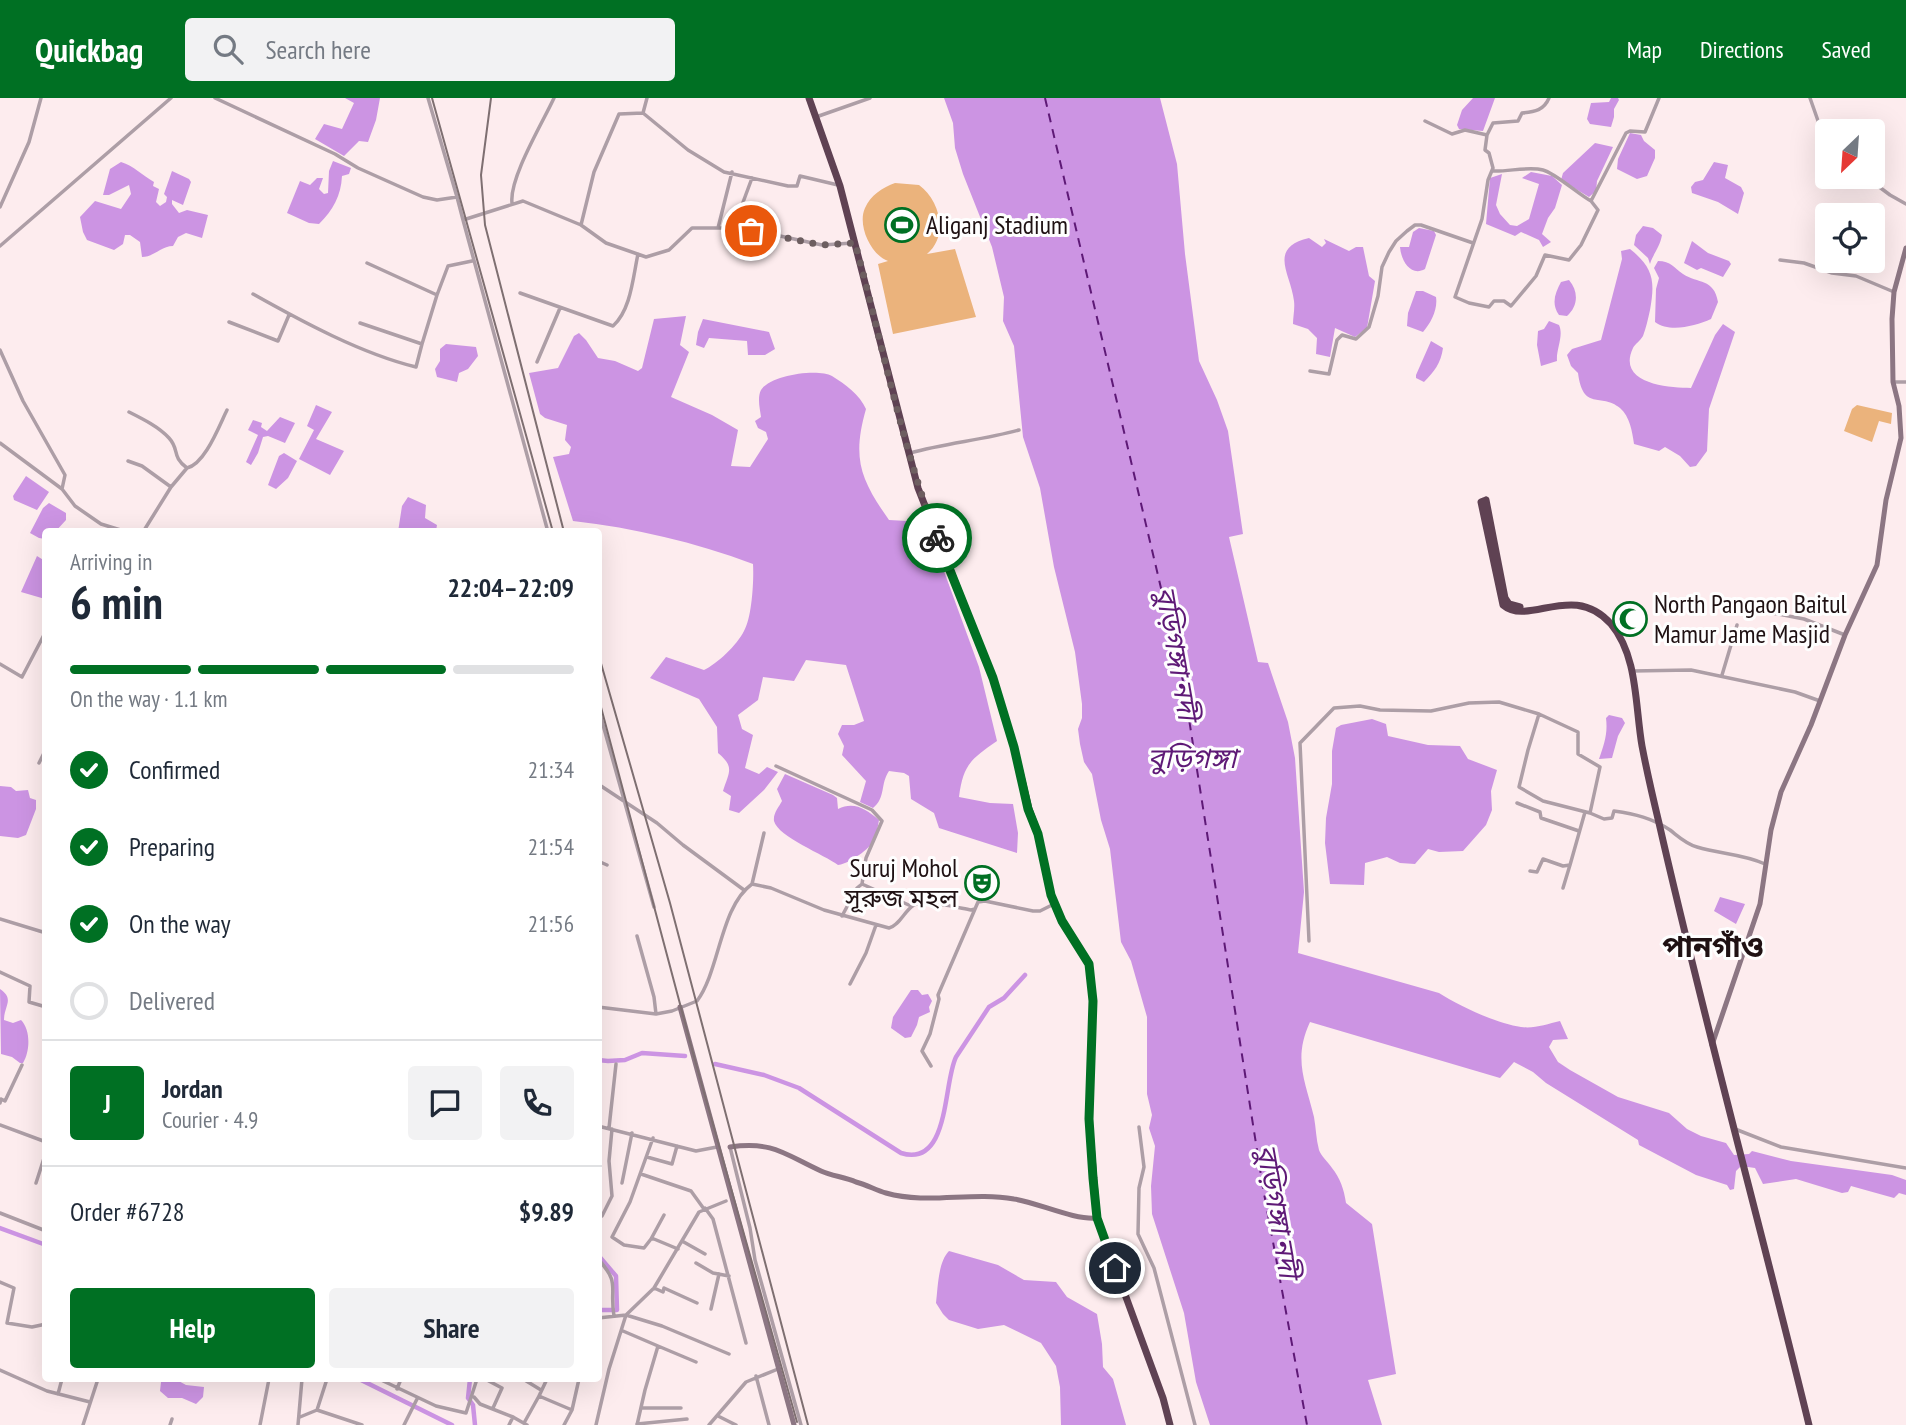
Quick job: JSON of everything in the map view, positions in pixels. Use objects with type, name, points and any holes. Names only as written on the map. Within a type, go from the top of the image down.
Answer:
[{"type":"highway","points":[[809,98],[840,186],[918,488],[993,678],[1014,747],[1028,809],[1038,834],[1054,904],[1089,964],[1093,1001],[1089,1119],[1097,1218],[1159,1387],[1170,1425]]},
{"type":"highway","points":[[1583,605],[1565,604],[1520,612],[1507,609],[1503,605],[1481,502],[1486,500],[1505,598],[1509,604],[1525,607],[1562,601],[1583,605],[1604,615],[1623,638],[1632,671],[1642,745],[1659,824],[1712,1045],[1810,1424]]},
{"type":"street","points":[[0,207],[29,142],[41,98]]},
{"type":"street","points":[[0,246],[171,98]]},
{"type":"street","points":[[215,98],[335,154],[358,169],[423,197],[437,200],[457,197]]},
{"type":"street","points":[[428,98],[457,197],[472,261],[494,327],[547,528]]},
{"type":"street","points":[[512,202],[511,196],[523,162],[554,98]]},
{"type":"street","points":[[643,113],[647,98]]},
{"type":"street","points":[[816,117],[870,98]]},
{"type":"street","points":[[1492,170],[1540,169],[1591,201],[1598,210],[1581,245],[1569,260],[1545,255],[1536,276],[1511,306],[1504,301],[1494,301],[1489,307],[1455,297],[1482,219],[1492,170],[1489,153],[1485,150],[1487,135],[1493,123],[1518,121],[1522,113],[1533,113],[1544,107],[1549,98]]},
{"type":"street","points":[[1591,201],[1626,133],[1645,132],[1659,98]]},
{"type":"street","points":[[1810,98],[1817,119]]},
{"type":"street","points":[[581,225],[594,172],[619,114],[643,113],[688,150],[724,172],[788,186],[797,186],[800,176],[840,186]]},
{"type":"street","points":[[1425,121],[1452,134],[1465,130],[1487,135]]},
{"type":"street","points":[[718,228],[732,173]]},
{"type":"street","points":[[736,229],[741,205],[752,178]]},
{"type":"street","points":[[1882,189],[1906,204]]},
{"type":"street","points":[[463,220],[512,202],[523,201],[581,225],[606,243],[646,257],[669,250],[692,228],[736,229],[822,245],[855,243]]},
{"type":"street","points":[[1310,371],[1329,374],[1337,340],[1342,335],[1356,338],[1369,327],[1378,296],[1382,267],[1396,241],[1407,231],[1415,225],[1422,225],[1473,243]]},
{"type":"street","points":[[1712,1045],[1755,924],[1771,830],[1782,792],[1845,635],[1877,565],[1886,500],[1901,438],[1899,406],[1893,382],[1892,319],[1894,292],[1906,248]]},
{"type":"street","points":[[520,293],[615,326],[621,318],[629,294],[638,254]]},
{"type":"street","points":[[1780,260],[1856,276],[1894,292]]},
{"type":"street","points":[[253,294],[289,315],[397,363],[416,367],[448,267],[472,261]]},
{"type":"street","points":[[368,263],[438,295]]},
{"type":"street","points":[[537,362],[560,308]]},
{"type":"street","points":[[229,322],[278,341],[289,315]]},
{"type":"street","points":[[360,323],[422,344]]},
{"type":"street","points":[[0,350],[23,401],[65,475],[62,489]]},
{"type":"street","points":[[1893,382],[1906,382]]},
{"type":"street","points":[[145,528],[171,487],[187,468],[191,468],[199,460],[227,410]]},
{"type":"street","points":[[129,412],[170,439],[177,461],[187,468]]},
{"type":"street","points":[[910,453],[942,444],[1019,430]]},
{"type":"street","points":[[0,443],[62,489],[75,506],[102,524],[114,528]]},
{"type":"street","points":[[128,461],[142,466],[171,487]]},
{"type":"street","points":[[1762,611],[1804,619],[1845,635]]},
{"type":"street","points":[[1721,676],[1737,625]]},
{"type":"street","points":[[0,664],[22,677],[42,639]]},
{"type":"street","points":[[1632,671],[1692,670],[1795,692],[1820,701]]},
{"type":"street","points":[[1309,941],[1300,744],[1334,708],[1360,706],[1380,710],[1431,711],[1469,703],[1499,702],[1539,714],[1578,732],[1578,754],[1600,768],[1563,888]]},
{"type":"street","points":[[1539,714],[1519,787],[1543,801],[1604,819],[1612,818],[1614,811],[1648,817],[1696,847],[1744,856],[1767,865]]},
{"type":"street","points":[[602,721],[654,907]]},
{"type":"street","points":[[39,763],[42,757]]},
{"type":"street","points":[[776,766],[872,810],[882,821],[866,858],[862,884],[857,888],[842,916]]},
{"type":"street","points":[[602,788],[657,823],[745,890]]},
{"type":"street","points":[[1517,803],[1540,812],[1541,818],[1579,831]]},
{"type":"street","points":[[602,1007],[656,1014],[693,1004],[701,997],[730,918],[745,890],[752,884],[764,833]]},
{"type":"street","points":[[1530,871],[1537,872],[1543,859],[1563,866],[1570,865]]},
{"type":"street","points":[[602,862],[607,864]]},
{"type":"street","points":[[752,884],[771,888],[842,916],[893,927],[912,905]]},
{"type":"street","points":[[862,884],[906,905],[930,903],[975,909]]},
{"type":"street","points":[[931,1066],[922,1051],[930,1034],[938,995],[975,909],[981,901],[1033,911],[1040,911],[1054,904]]},
{"type":"street","points":[[0,919],[42,932]]},
{"type":"street","points":[[850,984],[866,953],[876,924]]},
{"type":"street","points":[[637,936],[656,1014]]},
{"type":"street","points":[[0,972],[30,986],[29,1002],[42,1006]]},
{"type":"street","points":[[680,1007],[794,1425]]},
{"type":"street","points":[[602,1216],[612,1196],[610,1128],[616,1064]]},
{"type":"street","points":[[0,1103],[1,1099],[5,1101],[22,1065]]},
{"type":"street","points":[[0,1125],[42,1141]]},
{"type":"street","points":[[602,1127],[696,1151],[718,1147]]},
{"type":"street","points":[[1139,1127],[1144,1167],[1139,1188],[1138,1234],[1154,1268],[1195,1425]]},
{"type":"street","points":[[1734,1129],[1781,1147],[1906,1168]]},
{"type":"street","points":[[622,1183],[632,1133]]},
{"type":"street","points":[[653,1139],[641,1174],[612,1237],[624,1245],[644,1248],[664,1215]]},
{"type":"street","points":[[802,1425],[755,1260],[730,1147],[759,1145],[780,1149],[824,1172],[900,1196],[932,1199],[959,1195],[1005,1197],[1077,1216],[1097,1218]]},
{"type":"street","points":[[647,1157],[672,1164],[677,1146]]},
{"type":"street","points":[[36,1184],[42,1165]]},
{"type":"street","points":[[641,1174],[691,1191],[713,1219],[746,1343]]},
{"type":"street","points":[[596,1425],[609,1368],[626,1315],[654,1288],[697,1216],[704,1209],[726,1201]]},
{"type":"street","points":[[0,1213],[42,1229]]},
{"type":"street","points":[[651,1240],[678,1249]]},
{"type":"street","points":[[682,1241],[705,1254]]},
{"type":"street","points":[[696,1263],[729,1276]]},
{"type":"street","points":[[602,1265],[613,1280],[613,1315]]},
{"type":"street","points":[[711,1309],[719,1274]]},
{"type":"street","points":[[0,1282],[14,1288],[7,1323],[32,1327],[42,1325]]},
{"type":"street","points":[[654,1288],[663,1292],[664,1288],[697,1303]]},
{"type":"street","points":[[602,1317],[626,1315],[662,1326],[729,1354]]},
{"type":"street","points":[[622,1331],[696,1362]]},
{"type":"street","points":[[658,1346],[637,1425],[687,1419]]},
{"type":"street","points":[[709,1425],[746,1382],[755,1376],[778,1369]]},
{"type":"street","points":[[0,1370],[58,1394],[90,1402]]},
{"type":"street","points":[[755,1376],[769,1425]]},
{"type":"street","points":[[58,1394],[61,1382]]},
{"type":"street","points":[[83,1425],[97,1382]]},
{"type":"street","points":[[260,1425],[268,1382]]},
{"type":"street","points":[[298,1425],[302,1382]]},
{"type":"street","points":[[317,1410],[326,1382]]},
{"type":"street","points":[[384,1382],[417,1399],[464,1413],[468,1412],[476,1382]]},
{"type":"street","points":[[397,1389],[400,1382]]},
{"type":"street","points":[[491,1382],[502,1388],[493,1408]]},
{"type":"street","points":[[528,1382],[541,1390]]},
{"type":"street","points":[[472,1395],[476,1402],[525,1424],[545,1382]]},
{"type":"street","points":[[564,1425],[572,1410],[578,1382]]},
{"type":"street","points":[[539,1396],[572,1410]]},
{"type":"street","points":[[404,1425],[417,1399]]},
{"type":"street","points":[[641,1408],[681,1408]]},
{"type":"street","points":[[300,1416],[317,1410],[362,1425]]},
{"type":"street","points":[[718,1416],[736,1425]]},
{"type":"street","points":[[509,1425],[513,1417]]},
{"type":"street","points":[[170,1425],[172,1419]]},
{"type":"shaded area","points":[[895,183],[919,185],[932,200],[937,209],[940,228],[934,246],[927,254],[955,249],[976,317],[893,334],[878,264],[888,261],[876,253],[867,239],[863,215],[874,196]]},
{"type":"shaded area","points":[[1857,405],[1892,413],[1891,424],[1879,421],[1872,442],[1844,431],[1852,409]]},
{"type":"water","points":[[345,98],[380,98],[368,142],[359,141],[344,156],[315,139],[324,124],[342,129],[354,103]]},
{"type":"water","name":"বুড়িগঙ্গা","points":[[944,98],[1160,98],[1177,164],[1199,361],[1228,431],[1243,534],[1229,537],[1258,662],[1268,663],[1288,722],[1295,758],[1304,892],[1298,953],[1439,993],[1479,1014],[1512,1025],[1531,1027],[1560,1021],[1568,1039],[1553,1040],[1549,1047],[1558,1062],[1618,1097],[1669,1113],[1687,1129],[1726,1143],[1734,1155],[1749,1154],[1752,1151],[1791,1161],[1892,1175],[1906,1180],[1906,1195],[1899,1193],[1894,1198],[1851,1186],[1848,1192],[1842,1193],[1796,1179],[1763,1184],[1755,1168],[1741,1166],[1736,1171],[1734,1189],[1730,1190],[1727,1185],[1696,1175],[1639,1145],[1638,1140],[1514,1062],[1500,1078],[1310,1022],[1301,1059],[1319,1150],[1335,1172],[1343,1188],[1346,1203],[1372,1224],[1396,1374],[1368,1380],[1382,1425],[1210,1425],[1196,1382],[1184,1313],[1152,1214],[1151,1186],[1155,1146],[1149,1128],[1152,1115],[1147,1094],[1147,1017],[1131,961],[1121,942],[1110,849],[1092,774],[1084,762],[1080,744],[1078,729],[1082,718],[1082,704],[1075,652],[1054,567],[1040,488],[1023,437],[1014,346],[1003,321],[1004,297],[992,247],[963,174],[955,148],[953,123]]},
{"type":"water","points":[[1473,98],[1495,98],[1483,131],[1459,129],[1457,125],[1462,110]]},
{"type":"water","points":[[1611,98],[1619,100],[1614,109],[1611,127],[1590,124],[1587,119],[1591,103],[1609,102]]},
{"type":"water","points":[[1630,133],[1641,135],[1655,150],[1655,158],[1647,176],[1637,179],[1617,169],[1618,159]]},
{"type":"water","points":[[1595,143],[1613,147],[1597,181],[1596,191],[1589,197],[1561,180],[1563,173]]},
{"type":"water","points":[[333,161],[351,168],[349,174],[342,176],[338,196],[324,219],[319,224],[309,223],[287,213],[300,181],[310,185],[317,178],[323,178],[319,189],[324,194],[328,193],[329,171]]},
{"type":"water","points":[[121,162],[154,182],[153,186],[159,189],[156,202],[160,206],[166,202],[167,197],[164,194],[172,171],[189,179],[191,182],[183,205],[172,200],[172,204],[179,213],[187,210],[208,215],[202,238],[186,233],[178,237],[173,246],[142,257],[140,242],[130,235],[125,235],[123,244],[114,250],[87,240],[80,217],[95,201],[121,209],[131,194],[129,185],[109,195],[103,195],[110,169]]},
{"type":"water","points":[[1714,162],[1728,165],[1725,178],[1741,187],[1744,193],[1738,214],[1718,202],[1692,193],[1691,187],[1695,182],[1703,180]]},
{"type":"water","points":[[1531,172],[1552,176],[1562,185],[1555,208],[1542,234],[1551,242],[1543,247],[1539,240],[1521,232],[1515,236],[1486,224],[1490,178],[1502,174],[1496,205],[1500,214],[1510,225],[1517,226],[1529,219],[1539,184],[1522,178]]},
{"type":"water","points":[[1643,226],[1653,228],[1662,235],[1650,264],[1648,258],[1634,245],[1636,235]]},
{"type":"water","points":[[1419,228],[1434,231],[1436,235],[1425,269],[1415,271],[1405,262],[1400,247],[1409,247],[1413,232]]},
{"type":"water","points":[[1309,238],[1322,247],[1326,243],[1324,239],[1349,251],[1363,247],[1369,276],[1375,281],[1367,328],[1355,337],[1335,328],[1330,357],[1316,354],[1317,338],[1308,329],[1293,324],[1294,301],[1286,272],[1285,255],[1296,242]]},
{"type":"water","points":[[1692,241],[1708,253],[1729,261],[1731,264],[1723,277],[1701,268],[1697,270],[1684,263]]},
{"type":"water","points":[[1630,249],[1648,269],[1652,283],[1652,300],[1645,330],[1633,348],[1630,360],[1632,369],[1638,376],[1658,385],[1691,388],[1715,335],[1723,324],[1735,332],[1709,409],[1707,451],[1696,466],[1690,467],[1680,456],[1665,447],[1659,451],[1634,444],[1630,424],[1620,408],[1588,397],[1584,393],[1578,373],[1571,366],[1567,355],[1572,349],[1601,340],[1622,259],[1621,251]]},
{"type":"water","points":[[1658,261],[1669,264],[1713,289],[1718,302],[1711,319],[1675,328],[1655,322],[1659,278],[1654,268]]},
{"type":"water","points":[[1569,280],[1576,294],[1575,303],[1567,316],[1559,315],[1555,307],[1556,294],[1561,282]]},
{"type":"water","points":[[1416,291],[1436,297],[1433,316],[1423,332],[1407,326],[1408,313]]},
{"type":"water","points":[[686,316],[680,345],[689,352],[671,397],[738,430],[731,466],[750,467],[768,439],[766,432],[758,428],[755,421],[761,417],[761,390],[774,380],[795,374],[825,374],[847,386],[863,404],[866,409],[859,455],[865,480],[889,520],[926,522],[979,667],[997,741],[970,764],[963,777],[959,797],[1013,804],[1018,833],[1017,853],[939,828],[934,813],[911,799],[909,776],[904,773],[889,771],[880,800],[873,808],[860,802],[866,781],[842,755],[844,746],[838,734],[842,725],[854,725],[864,721],[846,665],[806,660],[794,681],[763,677],[758,700],[738,715],[742,729],[753,735],[745,768],[759,774],[767,767],[778,772],[764,790],[739,813],[729,810],[731,796],[723,791],[729,766],[718,753],[717,727],[699,699],[650,678],[666,657],[704,670],[732,648],[744,631],[749,617],[753,564],[664,537],[573,521],[553,457],[569,454],[571,447],[565,440],[567,425],[540,414],[529,373],[558,368],[574,336],[579,333],[598,358],[615,361],[638,371],[642,368],[654,319]]},
{"type":"water","points":[[703,319],[769,332],[775,349],[765,355],[748,355],[747,341],[709,338],[704,348],[696,345]]},
{"type":"water","points":[[1549,321],[1559,325],[1560,329],[1557,361],[1541,366],[1537,345],[1538,331],[1544,329]]},
{"type":"water","points":[[1431,341],[1443,348],[1436,367],[1424,382],[1416,378],[1416,375]]},
{"type":"water","points":[[446,344],[476,347],[478,356],[468,369],[459,373],[457,382],[437,377],[435,369],[440,361],[440,349]]},
{"type":"water","points":[[316,405],[332,412],[316,439],[344,451],[330,475],[299,459],[314,430],[307,426]]},
{"type":"water","points":[[280,417],[295,423],[285,443],[268,436],[263,437],[251,465],[246,462],[258,435],[248,430],[253,420],[262,423],[261,427],[267,431]]},
{"type":"water","points":[[284,453],[297,461],[288,478],[276,489],[268,485],[279,456]]},
{"type":"water","points":[[26,476],[49,492],[37,510],[14,500],[13,496]]},
{"type":"water","points":[[408,497],[426,505],[425,518],[437,525],[436,528],[399,528],[402,506]]},
{"type":"water","points":[[49,503],[66,513],[66,520],[59,528],[42,528],[42,538],[30,533],[43,508]]},
{"type":"water","points":[[37,556],[42,559],[42,598],[21,592]]},
{"type":"water","points":[[1609,715],[1622,718],[1625,723],[1612,758],[1599,759],[1606,734],[1606,718]]},
{"type":"water","points":[[1372,719],[1386,724],[1388,736],[1428,745],[1460,746],[1468,759],[1497,770],[1491,791],[1492,810],[1486,825],[1463,851],[1439,852],[1428,849],[1415,864],[1400,863],[1387,857],[1365,863],[1364,885],[1330,884],[1325,843],[1336,728]]},
{"type":"water","points":[[785,774],[833,795],[837,798],[838,809],[855,806],[879,820],[875,836],[868,848],[838,865],[777,827],[774,818],[782,801],[777,789]]},
{"type":"water","points":[[0,786],[11,787],[16,791],[28,790],[30,798],[36,800],[36,809],[26,835],[18,838],[0,836]]},
{"type":"water","points":[[1720,897],[1745,904],[1736,924],[1714,911]]},
{"type":"water","points":[[0,989],[8,1000],[4,1020],[13,1023],[21,1020],[27,1029],[28,1047],[23,1063],[1,1054]]},
{"type":"water","points":[[911,990],[918,990],[922,995],[928,994],[932,1001],[930,1012],[919,1017],[911,1037],[905,1038],[891,1028],[893,1017]]},
{"type":"water","points":[[949,1251],[998,1265],[1024,1280],[1056,1282],[1067,1297],[1097,1314],[1103,1367],[1113,1379],[1126,1425],[1061,1425],[1060,1387],[1056,1366],[1041,1343],[1004,1325],[978,1329],[949,1320],[936,1303],[941,1268]]},
{"type":"water","points":[[161,1382],[180,1382],[204,1387],[203,1397],[196,1404],[182,1398],[168,1398],[160,1391]]},
{"type":"waterway","points":[[715,1064],[764,1075],[799,1088],[901,1153],[917,1154],[928,1148],[937,1136],[956,1057],[989,1007],[1004,998],[1025,975]]},
{"type":"waterway","points":[[602,1060],[625,1060],[642,1053],[685,1056]]},
{"type":"waterway","points":[[0,1228],[42,1244]]},
{"type":"waterway","points":[[602,1260],[616,1276],[617,1310],[602,1310]]},
{"type":"waterway","points":[[365,1382],[452,1425]]},
{"type":"waterway","points":[[470,1382],[468,1398],[473,1405],[475,1425]]},
{"type":"ferry route","points":[[1045,98],[1183,681],[1263,1188],[1307,1425]]},
{"type":"railway","points":[[432,98],[552,528]]},
{"type":"railway","points":[[491,98],[481,175],[485,225],[563,528]]},
{"type":"railway","points":[[602,667],[670,903],[808,1425]]},
{"type":"railway","points":[[602,711],[696,1064],[797,1422]]},
{"type":"way so far","points":[[751,231],[822,245],[855,243],[918,488],[937,538]]},
{"type":"place","name":"Aliganj Stadium","points":[[902,225]]},
{"type":"place","name":"North Pangaon Baitul Mamur Jame Masjid","points":[[1630,619]]},
{"type":"place","name":"Suruj Mohol সূরুজ মহল","points":[[982,883]]},
{"type":"district","name":"পানগাঁও","points":[[1713,947]]},
{"type":"route","points":[[937,538],[993,678],[1014,747],[1028,809],[1038,834],[1051,895],[1062,921],[1089,964],[1093,1001],[1089,1119],[1093,1178],[1097,1218],[1115,1268]]},
{"type":"water label","name":"বুড়িগঙ্গা নদী","points":[[1177,653]]},
{"type":"water label","name":"বুড়িগঙ্গা নদী","points":[[1278,1211]]}]
